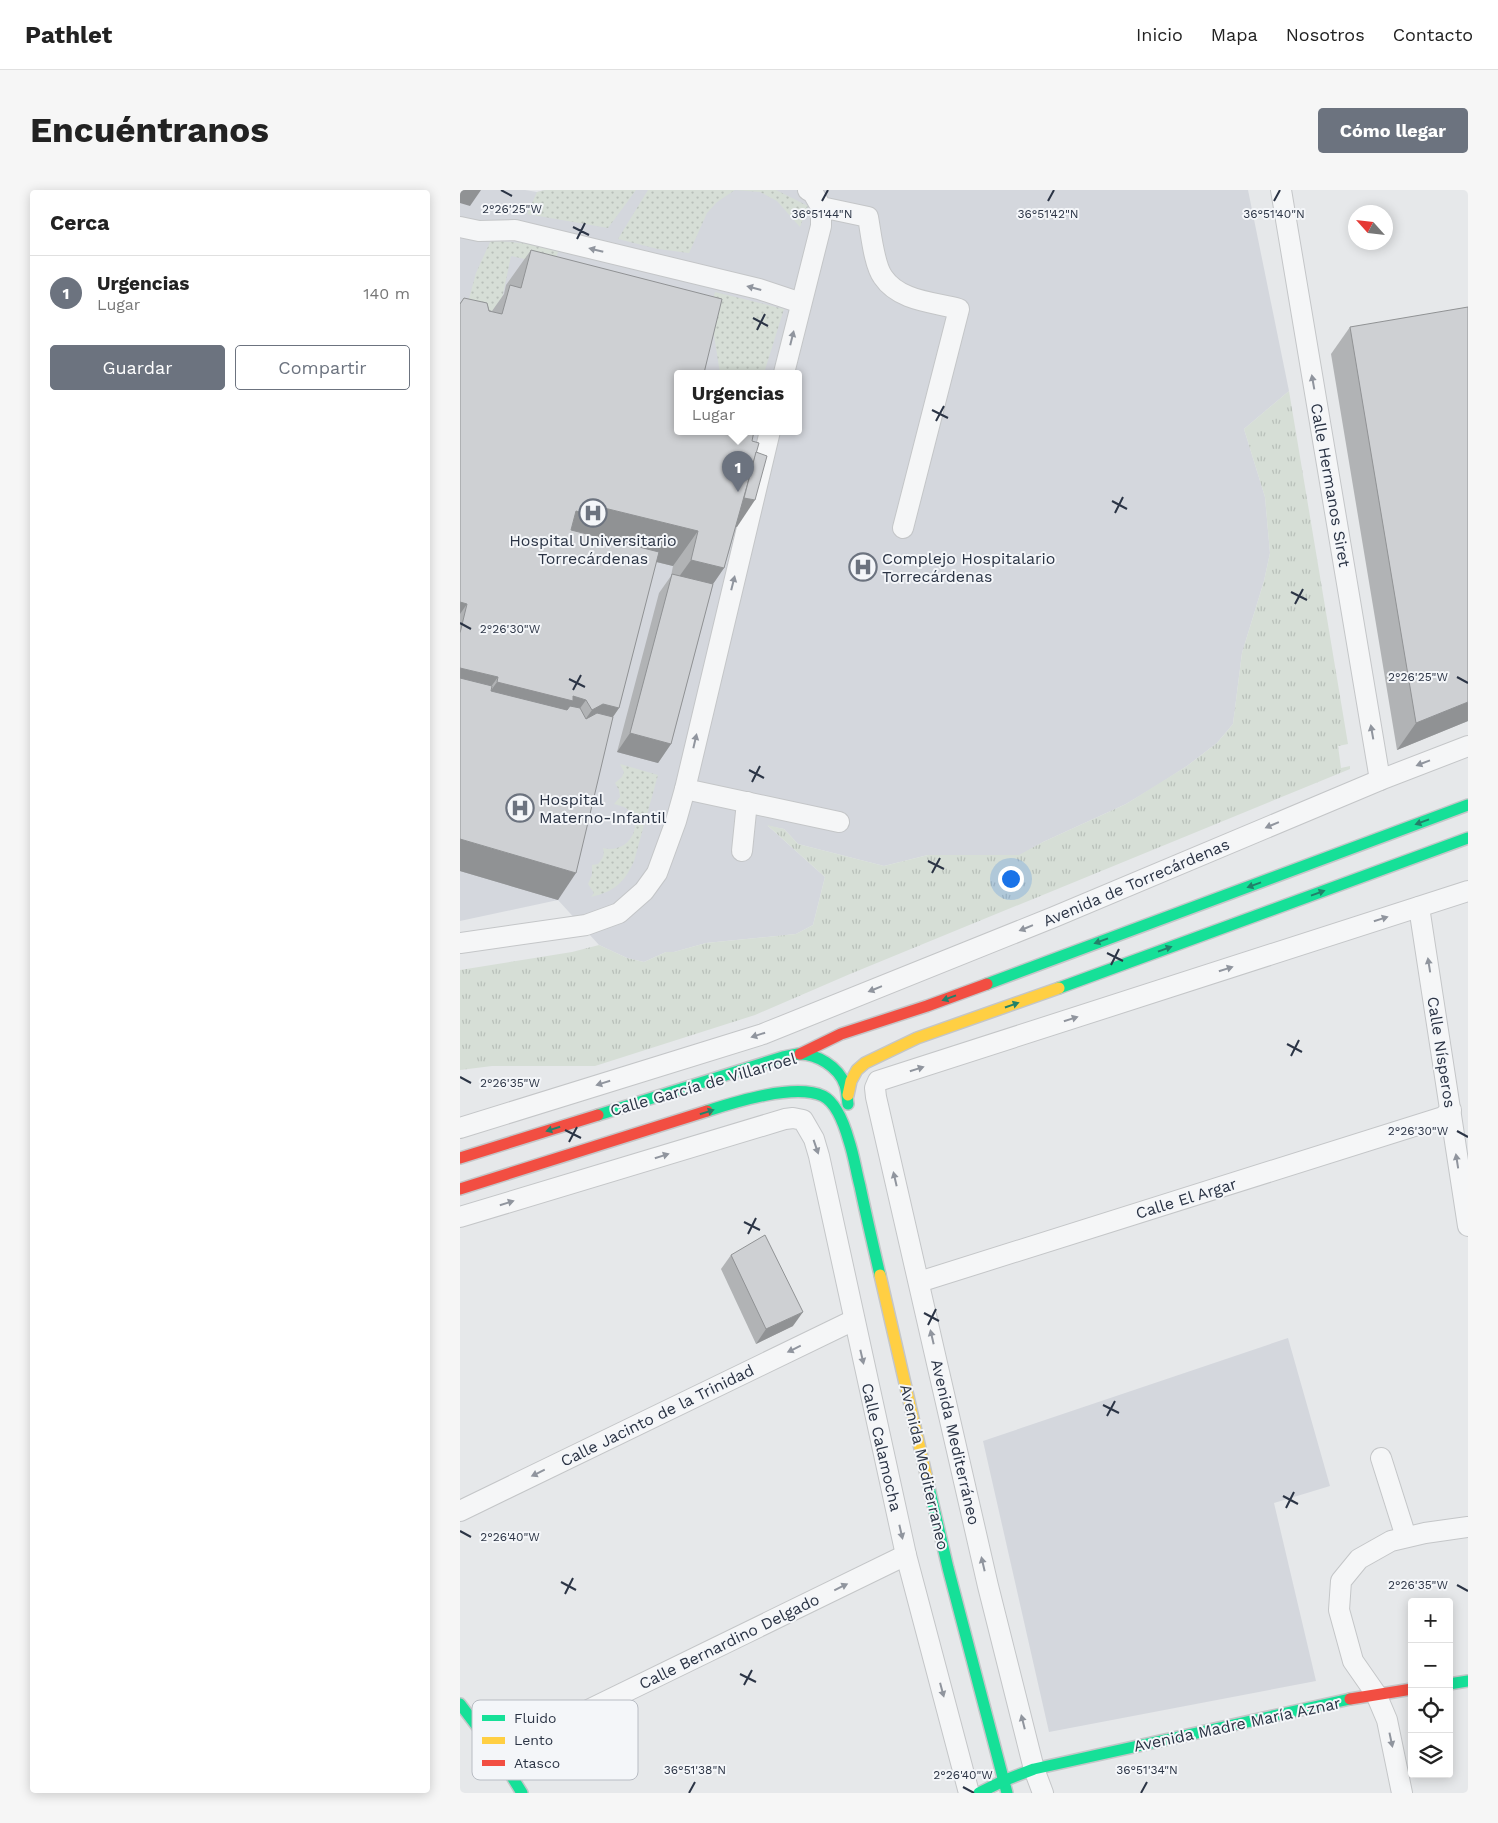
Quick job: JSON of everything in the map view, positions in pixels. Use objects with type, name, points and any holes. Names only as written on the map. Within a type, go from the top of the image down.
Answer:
[{"type":"main road","points":[[800,1054],[841,1034],[931,1005],[1468,805]]},
{"type":"main road","points":[[857,1056],[917,1038],[1041,995],[1468,838]]},
{"type":"main road","points":[[848,1095],[851,1081],[857,1070],[865,1062],[917,1038]]},
{"type":"main road","name":"Calle García de Villarroel","points":[[460,1158],[783,1057],[800,1054],[820,1059],[831,1066],[845,1084],[848,1095],[849,1140]]},
{"type":"main road","points":[[746,1099],[794,1080]]},
{"type":"main road","name":"Calle García de Villarroel","points":[[460,1188],[746,1099],[787,1093],[818,1094],[829,1100],[849,1140]]},
{"type":"main road","name":"Avenida Mediterraneo","points":[[849,1140],[948,1568],[1007,1793]]},
{"type":"main road","points":[[1453,1684],[1468,1682]]},
{"type":"main road","name":"Avenida Madre María Aznar","points":[[979,1793],[1034,1769],[1376,1694],[1408,1690]]},
{"type":"main road","points":[[460,1704],[472,1720]]},
{"type":"main road","points":[[514,1780],[522,1793]]},
{"type":"street","points":[[785,370],[821,226],[821,207],[813,193],[808,190]]},
{"type":"street","name":"Calle Hermanos Siret","points":[[1281,190],[1380,780]]},
{"type":"street","points":[[821,207],[868,217],[874,252],[882,276],[893,289],[906,296],[959,309],[903,528]]},
{"type":"street","points":[[460,241],[469,229],[515,230],[759,289],[801,303]]},
{"type":"street","points":[[460,942],[586,925],[619,912],[644,891],[657,873],[676,822],[685,789],[769,435]]},
{"type":"street","name":"Avenida de Torrecárdenas","points":[[804,1018],[1054,917],[1380,780],[1468,746]]},
{"type":"street","points":[[685,789],[839,822]]},
{"type":"street","points":[[742,851],[747,802]]},
{"type":"street","points":[[1420,907],[1468,891]]},
{"type":"street","name":"Avenida Mediterráneo","points":[[1043,1793],[1034,1769],[986,1576],[875,1088],[878,1081],[1420,907]]},
{"type":"street","name":"Calle Nísperos","points":[[1420,907],[1468,1226]]},
{"type":"street","name":"Calle García de Villarroel","points":[[460,1128],[763,1034],[804,1018]]},
{"type":"street","name":"Calle El Argar","points":[[919,1282],[1443,1117],[1451,1110]]},
{"type":"street","name":"Calle Calamocha","points":[[460,1217],[785,1119],[804,1120],[814,1139],[819,1156],[906,1555],[969,1793]]},
{"type":"street","name":"Calle Jacinto de la Trinidad","points":[[460,1511],[854,1320]]},
{"type":"street","points":[[1381,1458],[1406,1537]]},
{"type":"street","points":[[1402,1793],[1387,1720],[1376,1694],[1353,1661],[1339,1610],[1341,1581],[1359,1558],[1391,1541],[1468,1527]]},
{"type":"street","name":"Calle Bernardino Delgado","points":[[609,1700],[906,1555]]},
{"type":"shaded area","name":"Complejo Hospitalario Torrecárdenas","points":[[460,190],[525,190],[537,192],[545,190],[1248,190],[1289,391],[1244,429],[1265,497],[1270,553],[1264,581],[1242,653],[1233,724],[1217,743],[1187,766],[1126,804],[1043,842],[1019,856],[928,855],[884,866],[798,844],[784,829],[768,826],[825,877],[813,925],[796,934],[706,943],[674,952],[666,952],[644,962],[627,958],[599,945],[558,900],[460,921]]},
{"type":"shaded area","points":[[1288,1338],[1330,1486],[1274,1503],[1316,1681],[1049,1732],[983,1441]]},
{"type":"green space","points":[[545,190],[636,190],[608,228],[527,214],[537,192]]},
{"type":"green space","points":[[648,190],[735,190],[717,202],[707,213],[689,253],[658,249],[618,239]]},
{"type":"green space","points":[[735,190],[776,190],[808,206],[800,227],[777,201],[760,192]]},
{"type":"green space","points":[[491,240],[560,247],[553,265],[511,256],[497,323],[463,321],[476,273]]},
{"type":"green space","points":[[715,292],[784,309],[765,370],[720,370],[710,311]]},
{"type":"green space","points":[[1289,391],[1348,744],[1338,746],[1341,768],[1350,766],[1350,769],[850,974],[755,1015],[595,1066],[492,1066],[460,1070],[460,970],[572,952],[599,945],[627,958],[644,962],[666,952],[674,952],[706,943],[796,934],[813,925],[825,877],[767,825],[784,829],[798,844],[884,866],[928,855],[1019,855],[1126,804],[1187,766],[1217,743],[1233,724],[1242,653],[1264,581],[1270,553],[1265,497],[1244,429]]},
{"type":"green space","points":[[620,764],[658,775],[634,861],[630,869],[613,889],[591,897],[594,893],[588,884],[592,875],[592,865],[598,864],[601,860],[604,855],[603,848],[612,849],[620,847],[627,843],[635,830],[635,822],[632,815],[626,808],[614,804],[620,797],[615,783],[622,777],[624,772]]},
{"type":"building","name":"Hospital Universitario Torrecárdenas","points":[[531,250],[722,299],[705,370],[674,370],[674,435],[753,435],[752,441],[759,443],[724,568],[691,560],[698,531],[592,505],[590,515],[576,511],[571,530],[659,552],[619,708],[603,704],[592,710],[586,700],[573,696],[573,701],[497,682],[498,677],[460,668],[460,633],[467,604],[460,602],[460,304],[464,298],[487,303],[489,311],[502,314],[510,285],[521,288]]},
{"type":"building","points":[[1468,307],[1468,702],[1416,723],[1350,327]]},
{"type":"building","points":[[756,452],[767,456],[755,500],[744,498]]},
{"type":"building","points":[[672,574],[713,584],[671,744],[630,733]]},
{"type":"building","name":"Hospital Materno-Infantil","points":[[460,678],[492,686],[491,691],[567,710],[570,706],[580,708],[586,719],[597,713],[613,717],[576,873],[460,839]]},
{"type":"building","points":[[765,1235],[803,1312],[766,1329],[731,1255]]},
{"type":"traffic: fast","points":[[987,984],[1468,805]]},
{"type":"traffic: fast","points":[[1059,988],[1468,838]]},
{"type":"traffic: fast","points":[[598,1115],[783,1057],[798,1054],[805,1054],[826,1062],[838,1072],[845,1085],[848,1104]]},
{"type":"traffic: fast","points":[[707,1111],[765,1095],[781,1093],[811,1093],[828,1099],[840,1116],[851,1147],[880,1275]]},
{"type":"traffic: fast","points":[[928,1483],[948,1568],[1007,1793]]},
{"type":"traffic: fast","points":[[1453,1683],[1468,1681]]},
{"type":"traffic: fast","points":[[979,1793],[1034,1769],[1350,1699]]},
{"type":"traffic: fast","points":[[460,1704],[472,1720]]},
{"type":"traffic: fast","points":[[514,1780],[522,1793]]},
{"type":"traffic: slow","points":[[848,1095],[851,1081],[857,1070],[865,1063],[917,1038],[1059,988]]},
{"type":"traffic: slow","points":[[880,1275],[928,1483]]},
{"type":"traffic: jam","points":[[800,1054],[841,1034],[987,984]]},
{"type":"traffic: jam","points":[[460,1189],[707,1111]]},
{"type":"traffic: jam","points":[[460,1158],[598,1115]]},
{"type":"traffic: jam","points":[[1350,1699],[1408,1690]]},
{"type":"place","name":"Urgencias","points":[[738,492]]},
{"type":"place","name":"Hospital Universitario Torrecárdenas","points":[[593,513]]},
{"type":"place","name":"Complejo Hospitalario Torrecárdenas","points":[[863,567]]},
{"type":"place","name":"Hospital Materno-Infantil","points":[[520,808]]}]
